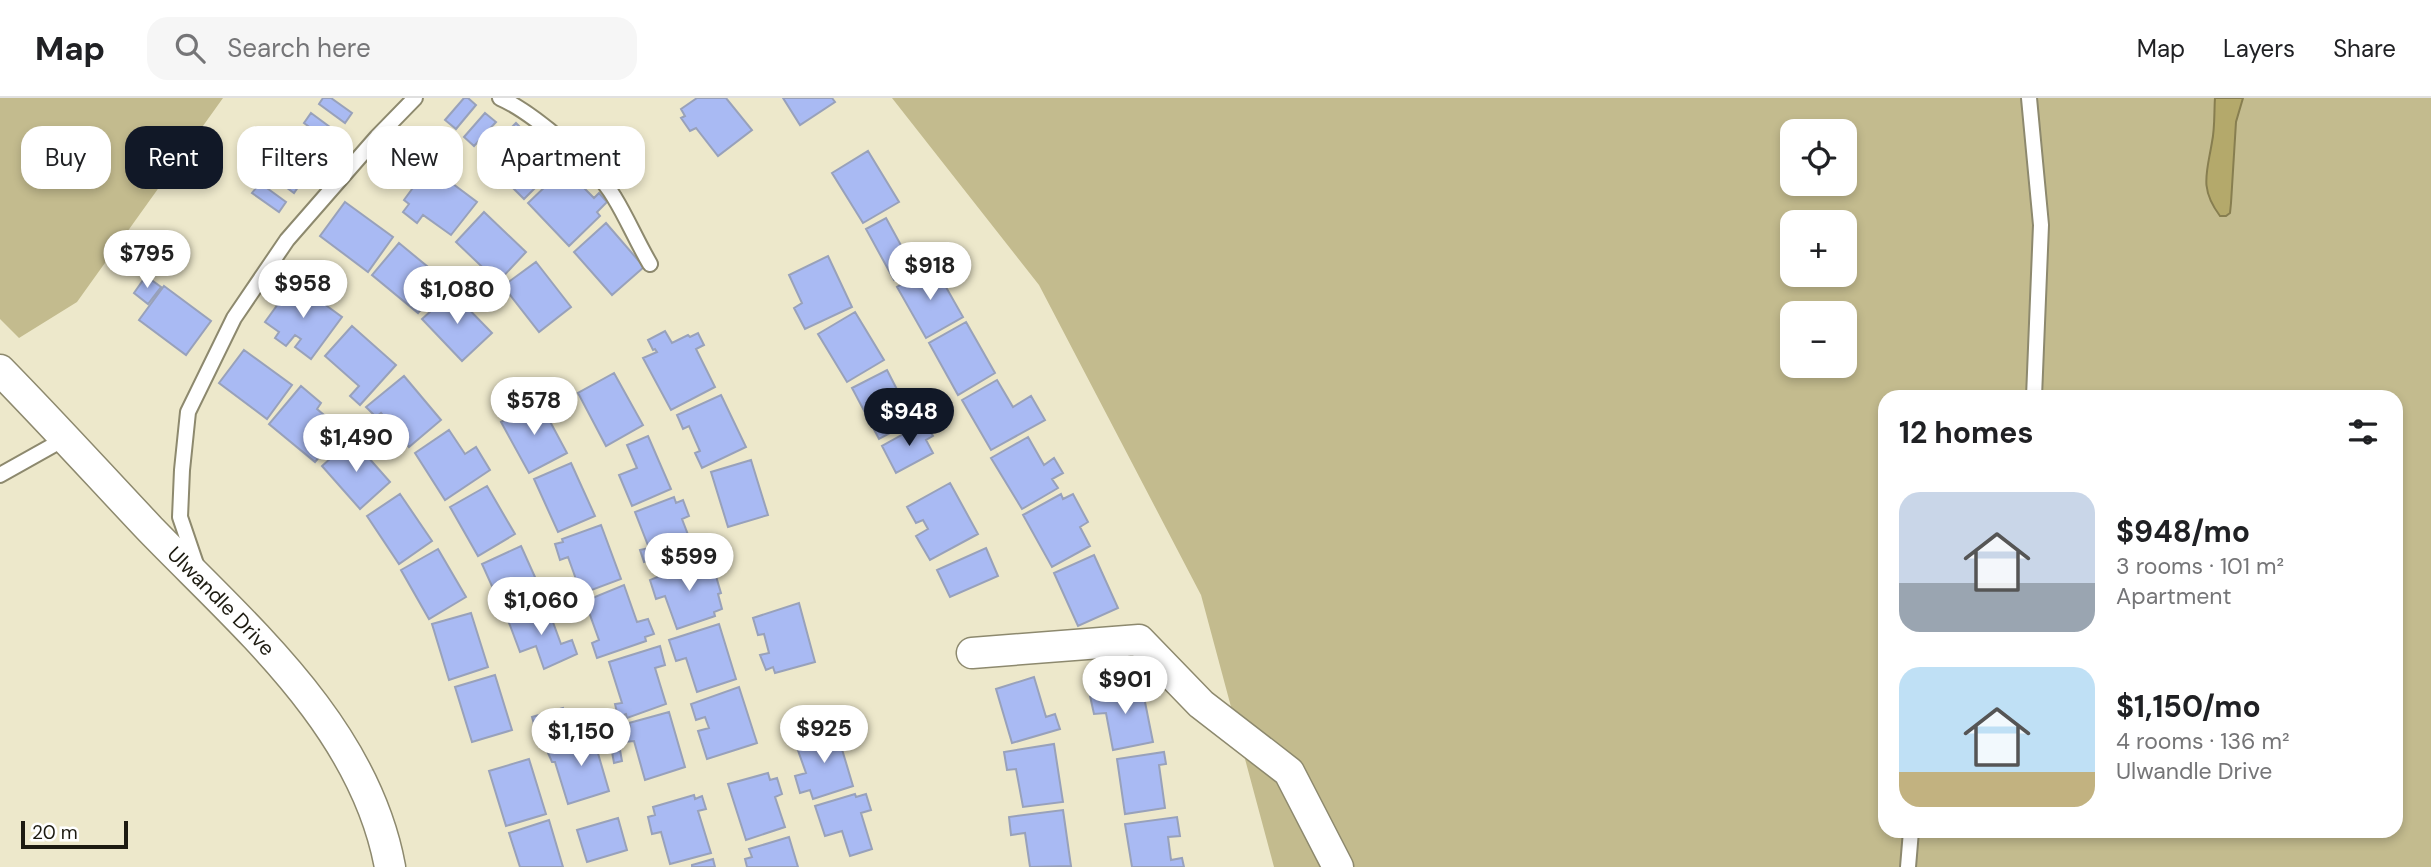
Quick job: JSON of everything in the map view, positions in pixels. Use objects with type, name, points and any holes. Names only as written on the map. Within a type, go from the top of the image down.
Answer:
[{"type":"street","name":"Ulwandle Drive","points":[[0,370],[289,673],[339,741],[373,806],[390,867]]},
{"type":"street","points":[[972,653],[1139,640],[1201,704],[1289,772],[1338,867]]},
{"type":"lane","points":[[203,583],[180,517],[181,470],[188,412],[234,318],[287,240],[377,137],[415,98]]},
{"type":"lane","points":[[500,98],[517,105],[594,172],[614,195],[650,264]]},
{"type":"lane","points":[[2029,98],[2041,225],[2034,390]]},
{"type":"lane","points":[[0,475],[66,438]]},
{"type":"lane","points":[[1908,867],[1910,838]]},
{"type":"shaded area","points":[[0,98],[223,98],[203,126],[125,126],[125,189],[158,189],[77,302],[19,338],[0,319]]},
{"type":"shaded area","points":[[892,98],[2431,98],[2431,867],[1274,867],[1201,595],[1039,285]]},
{"type":"shaded area","points":[[2215,98],[2243,98],[2236,122],[2230,213],[2226,216],[2220,216],[2213,206],[2206,180],[2214,131]]},
{"type":"building","points":[[323,98],[331,98],[352,113],[345,123],[319,104]]},
{"type":"building","points":[[464,98],[476,105],[458,126],[452,126],[445,120]]},
{"type":"building","points":[[697,98],[726,98],[752,130],[718,156],[696,128],[690,131],[681,118],[685,116],[681,109]]},
{"type":"building","points":[[783,98],[832,98],[835,102],[800,125]]},
{"type":"building","points":[[311,113],[329,126],[308,126],[304,123]]},
{"type":"building","points":[[485,113],[496,122],[492,126],[477,126],[477,143],[474,146],[464,137]]},
{"type":"building","points":[[868,151],[899,202],[863,223],[832,173]]},
{"type":"building","points":[[255,189],[268,189],[286,202],[279,212],[252,193]]},
{"type":"building","points":[[412,189],[460,189],[477,202],[451,235],[423,215],[417,223],[403,212],[409,204],[404,200]]},
{"type":"building","points":[[514,189],[534,189],[524,199]]},
{"type":"building","points":[[543,189],[585,189],[594,198],[599,193],[607,202],[597,212],[600,216],[569,246],[528,203]]},
{"type":"building","points":[[345,202],[393,237],[368,272],[320,236]]},
{"type":"building","points":[[484,212],[526,252],[498,282],[456,242]]},
{"type":"building","points":[[886,218],[914,269],[894,280],[866,229]]},
{"type":"building","points":[[606,223],[644,267],[612,295],[574,252]]},
{"type":"building","points":[[399,243],[445,281],[418,313],[372,275]]},
{"type":"building","points":[[828,256],[852,307],[805,329],[794,308],[802,303],[789,275]]},
{"type":"building","points":[[536,262],[571,307],[539,332],[503,286]]},
{"type":"building","points":[[934,266],[963,317],[926,338],[897,287]]},
{"type":"building","points":[[146,276],[161,287],[148,304],[134,293]]},
{"type":"building","points":[[294,282],[342,317],[311,359],[295,347],[301,339],[295,335],[286,346],[275,338],[279,332],[265,322]]},
{"type":"building","points":[[164,286],[211,321],[186,355],[139,320]]},
{"type":"building","points":[[452,292],[492,333],[462,361],[422,319]]},
{"type":"building","points":[[855,312],[884,360],[847,382],[818,334]]},
{"type":"building","points":[[966,322],[995,373],[958,395],[929,343]]},
{"type":"building","points":[[352,326],[396,365],[360,405],[350,396],[359,386],[325,356]]},
{"type":"building","points":[[665,331],[672,343],[698,333],[704,345],[696,349],[715,387],[671,410],[643,358],[657,352],[648,340]]},
{"type":"building","points":[[244,350],[292,385],[267,419],[219,383]]},
{"type":"building","points":[[887,370],[907,409],[916,404],[922,416],[879,439],[852,388]]},
{"type":"building","points":[[614,373],[643,425],[606,446],[578,393]]},
{"type":"building","points":[[404,376],[441,420],[409,447],[381,413],[376,417],[366,407]]},
{"type":"building","points":[[997,380],[1013,407],[1031,396],[1045,420],[991,450],[962,400]]},
{"type":"building","points":[[301,386],[321,403],[317,409],[342,430],[315,462],[269,424]]},
{"type":"building","points":[[721,395],[746,447],[702,468],[695,453],[700,451],[689,426],[683,429],[677,415]]},
{"type":"building","points":[[539,401],[567,453],[529,473],[501,422]]},
{"type":"building","points":[[925,422],[933,436],[926,440],[933,453],[896,473],[882,446]]},
{"type":"building","points":[[449,430],[465,454],[476,447],[490,470],[445,500],[415,453]]},
{"type":"building","points":[[648,436],[671,489],[632,506],[619,475],[637,468],[627,445]]},
{"type":"building","points":[[1028,437],[1044,465],[1054,458],[1063,473],[1052,479],[1058,488],[1022,509],[991,458]]},
{"type":"building","points":[[352,439],[390,482],[360,509],[322,466]]},
{"type":"building","points":[[751,460],[768,515],[728,527],[711,472]]},
{"type":"building","points":[[571,463],[595,516],[558,532],[534,479]]},
{"type":"building","points":[[950,483],[978,534],[930,560],[916,536],[928,529],[923,520],[916,523],[907,507]]},
{"type":"building","points":[[487,486],[515,534],[478,556],[450,507]]},
{"type":"building","points":[[400,494],[432,541],[399,564],[367,516]]},
{"type":"building","points":[[1061,494],[1063,499],[1073,494],[1088,522],[1080,527],[1090,546],[1052,567],[1023,515]]},
{"type":"building","points":[[674,497],[676,503],[683,500],[689,516],[682,519],[695,553],[655,567],[653,559],[644,562],[640,550],[649,548],[635,512]]},
{"type":"building","points":[[601,525],[621,579],[573,597],[570,584],[577,582],[568,557],[560,560],[555,544]]},
{"type":"building","points":[[521,546],[544,597],[505,615],[482,564]]},
{"type":"building","points":[[986,548],[998,576],[950,597],[937,570]]},
{"type":"building","points":[[438,549],[466,597],[429,619],[401,570]]},
{"type":"building","points":[[1094,555],[1118,608],[1078,626],[1054,573]]},
{"type":"building","points":[[700,560],[702,566],[712,563],[721,593],[718,594],[722,609],[714,612],[715,616],[677,629],[665,596],[656,599],[650,580],[660,576],[659,573]]},
{"type":"building","points":[[624,585],[637,622],[648,619],[654,634],[645,637],[646,641],[597,658],[592,643],[599,640],[585,601]]},
{"type":"building","points":[[799,603],[815,662],[775,673],[773,667],[766,670],[760,655],[769,653],[764,634],[758,635],[753,618]]},
{"type":"building","points":[[547,606],[561,644],[572,640],[577,654],[544,669],[536,646],[520,652],[508,620]]},
{"type":"building","points":[[471,613],[488,667],[449,680],[432,624]]},
{"type":"building","points":[[719,624],[736,679],[697,692],[686,658],[676,661],[669,640]]},
{"type":"building","points":[[660,646],[665,665],[655,668],[666,704],[627,718],[626,714],[618,717],[615,704],[622,703],[609,662]]},
{"type":"building","points":[[495,675],[512,730],[472,742],[455,687]]},
{"type":"building","points":[[1034,677],[1046,717],[1055,714],[1060,729],[1012,743],[996,689]]},
{"type":"building","points":[[1148,684],[1150,696],[1144,697],[1153,742],[1113,750],[1106,713],[1094,714],[1090,696]]},
{"type":"building","points":[[739,687],[757,743],[707,759],[698,731],[709,728],[705,717],[696,720],[691,704]]},
{"type":"building","points":[[563,708],[572,736],[540,746],[532,717]]},
{"type":"building","points":[[669,712],[685,767],[645,780],[634,741],[625,742],[623,729],[630,727],[629,723]]},
{"type":"building","points":[[836,730],[838,736],[847,735],[850,743],[841,746],[853,786],[813,799],[810,790],[800,793],[795,776],[806,773],[795,742]]},
{"type":"building","points":[[601,732],[606,747],[597,750],[609,791],[568,804],[555,762],[552,762],[548,753],[552,752],[551,749]]},
{"type":"building","points":[[1054,744],[1063,802],[1023,807],[1016,769],[1007,770],[1004,752]]},
{"type":"building","points":[[620,750],[622,761],[614,763],[612,752]]},
{"type":"building","points":[[1164,752],[1166,764],[1159,765],[1165,808],[1125,814],[1117,759]]},
{"type":"building","points":[[529,759],[546,814],[506,826],[489,771]]},
{"type":"building","points":[[768,773],[770,780],[777,778],[782,794],[775,797],[785,827],[746,840],[728,784]]},
{"type":"building","points":[[855,794],[856,797],[866,794],[871,810],[861,813],[872,849],[850,856],[842,831],[825,836],[815,806]]},
{"type":"building","points":[[694,795],[695,799],[702,796],[706,809],[698,811],[711,853],[670,864],[661,832],[652,834],[648,817],[655,815],[653,807]]},
{"type":"building","points":[[1063,810],[1071,866],[1030,867],[1025,833],[1011,835],[1009,817]]},
{"type":"building","points":[[1177,817],[1180,836],[1168,837],[1171,860],[1182,858],[1184,867],[1132,867],[1125,824]]},
{"type":"building","points":[[618,818],[627,850],[587,862],[577,830]]},
{"type":"building","points":[[549,820],[563,867],[520,867],[509,833]]},
{"type":"building","points":[[789,837],[798,867],[747,867],[745,859],[752,857],[749,849]]},
{"type":"building","points":[[713,859],[715,867],[692,867],[692,865]]}]
